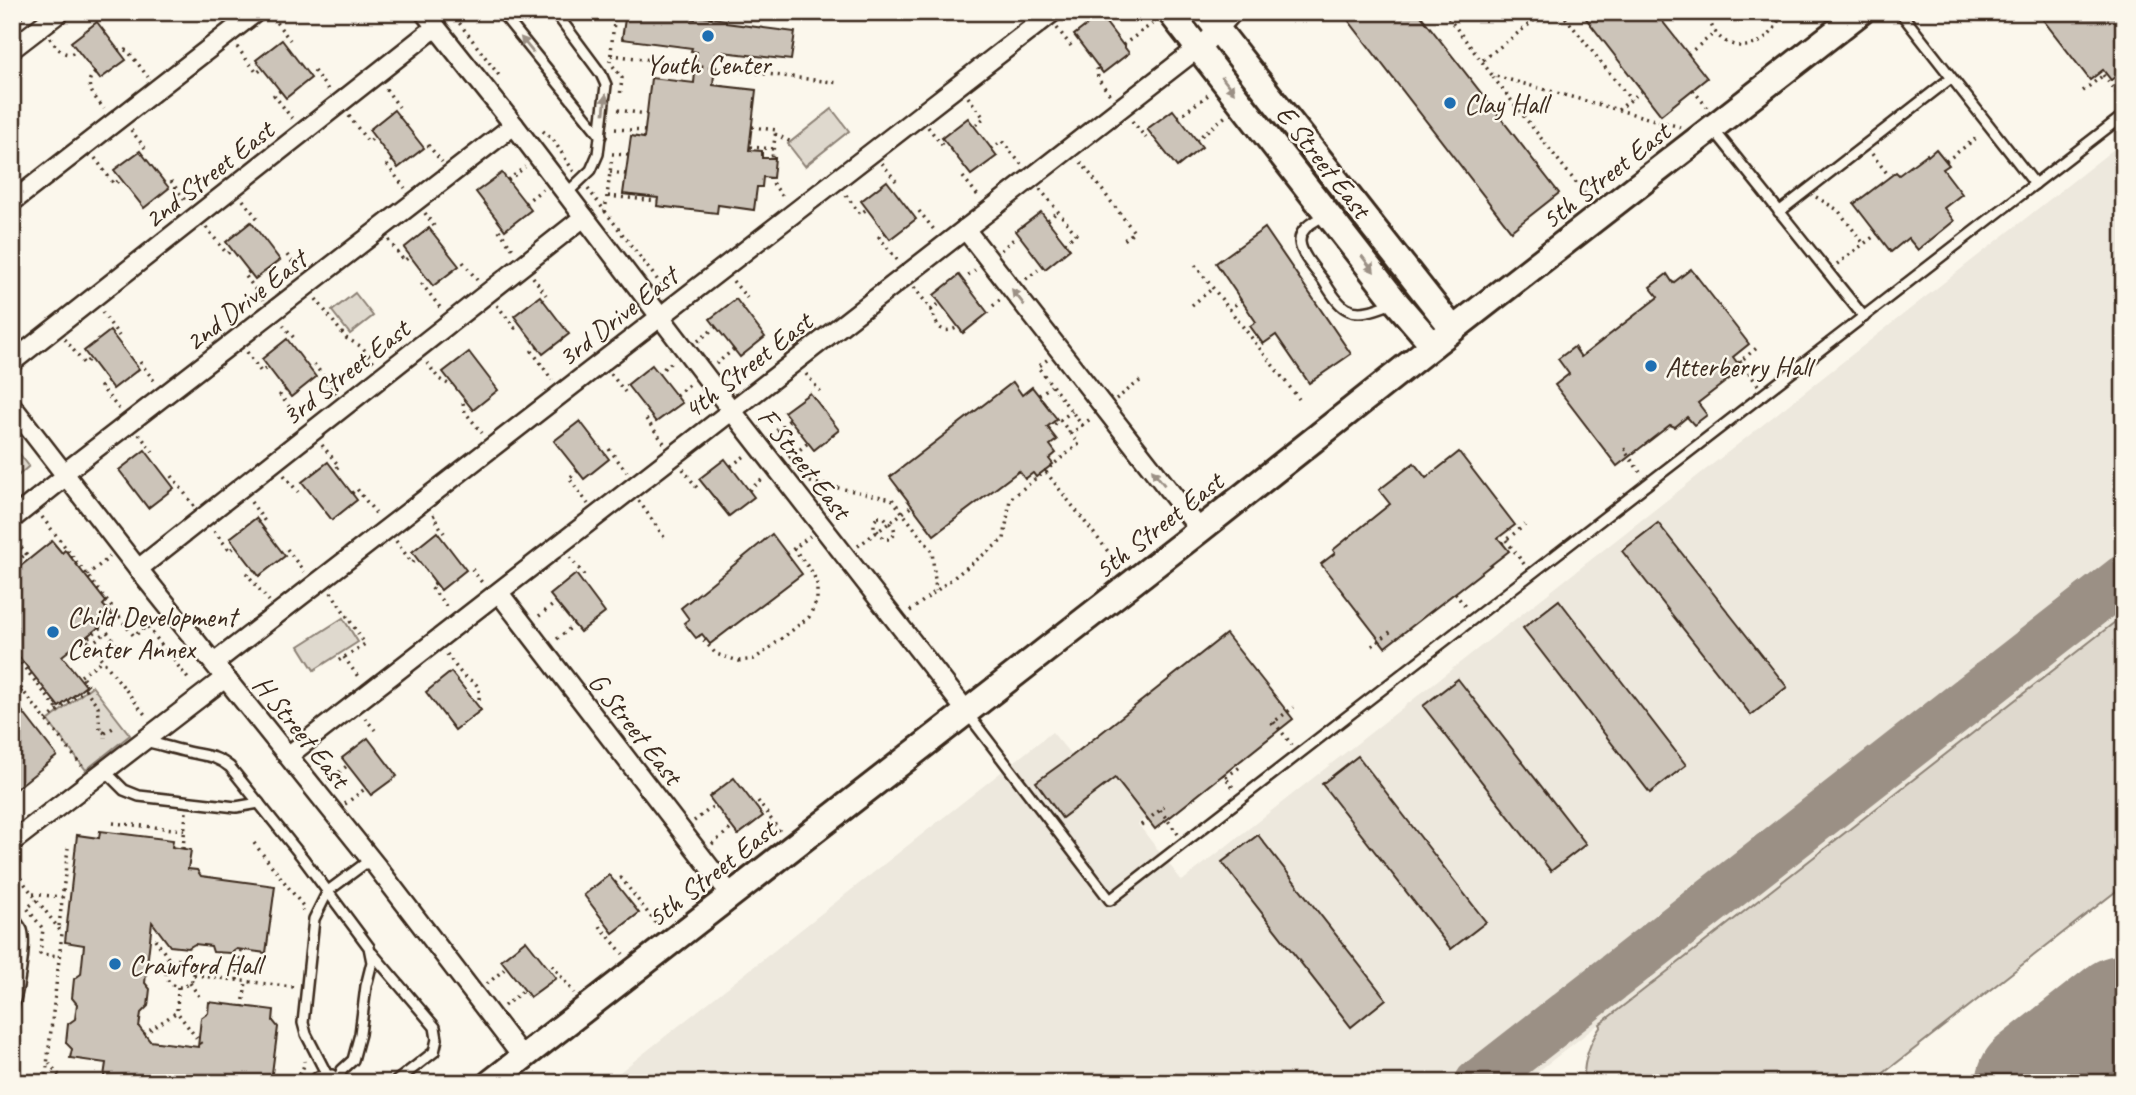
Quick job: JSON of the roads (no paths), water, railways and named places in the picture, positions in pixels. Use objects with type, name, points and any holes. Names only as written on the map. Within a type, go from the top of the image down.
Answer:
[{"type":"street","points":[[12,49],[60,12]]},
{"type":"street","points":[[12,202],[256,12]]},
{"type":"street","name":"F Street East","points":[[424,12],[967,712]]},
{"type":"street","name":"3rd Drive East","points":[[144,741],[167,723],[278,613],[1053,12]]},
{"type":"street","name":"5th Street East","points":[[491,1083],[1861,12]]},
{"type":"street","name":"E Street East","points":[[1163,16],[1198,48],[1396,302],[1433,345]]},
{"type":"street","name":"E Street East","points":[[1219,18],[1453,329]]},
{"type":"street","name":"4th Street East","points":[[289,755],[1198,48],[1219,18]]},
{"type":"street","name":"2nd Street East","points":[[12,362],[436,27]]},
{"type":"street","name":"2nd Drive East","points":[[12,519],[66,476],[68,470],[514,125]]},
{"type":"street","name":"3rd Street East","points":[[138,569],[584,217]]},
{"type":"street","points":[[965,229],[1200,530]]},
{"type":"street","name":"H Street East","points":[[12,406],[138,569],[289,755],[523,1058]]},
{"type":"street","name":"G Street East","points":[[499,593],[731,895]]},
{"type":"street","points":[[12,842],[144,741]]},
{"type":"lane","points":[[501,12],[601,136]]},
{"type":"lane","points":[[555,12],[601,74],[606,85],[598,153],[591,170],[566,194]]},
{"type":"lane","points":[[1900,12],[2035,184]]},
{"type":"lane","points":[[1779,212],[1951,78]]},
{"type":"lane","points":[[967,712],[1110,900],[2124,115]]},
{"type":"lane","points":[[1713,129],[1864,317]]},
{"type":"lane","points":[[1329,214],[1310,221],[1301,233],[1299,246],[1339,302],[1347,310],[1360,312],[1396,302]]},
{"type":"lane","points":[[144,741],[220,758],[230,767],[354,925],[372,953],[435,1027],[437,1039],[434,1052],[394,1083]]},
{"type":"lane","points":[[99,775],[139,796],[236,807],[259,803]]},
{"type":"lane","points":[[327,1075],[303,1023],[314,919],[328,891],[370,859]]},
{"type":"lane","points":[[12,916],[22,931],[23,944],[17,996],[12,1011]]},
{"type":"lane","points":[[311,1083],[318,1077],[327,1075],[341,1079],[342,1070],[353,1060],[360,1034],[372,953]]},
{"type":"place","name":"Youth Center","points":[[708,36]]},
{"type":"place","name":"Clay Hall","points":[[1450,103]]},
{"type":"place","name":"Atterberry Hall","points":[[1651,366]]},
{"type":"place","name":"Child Development Center Annex","points":[[53,632]]},
{"type":"place","name":"Crawford Hall","points":[[115,964]]}]
